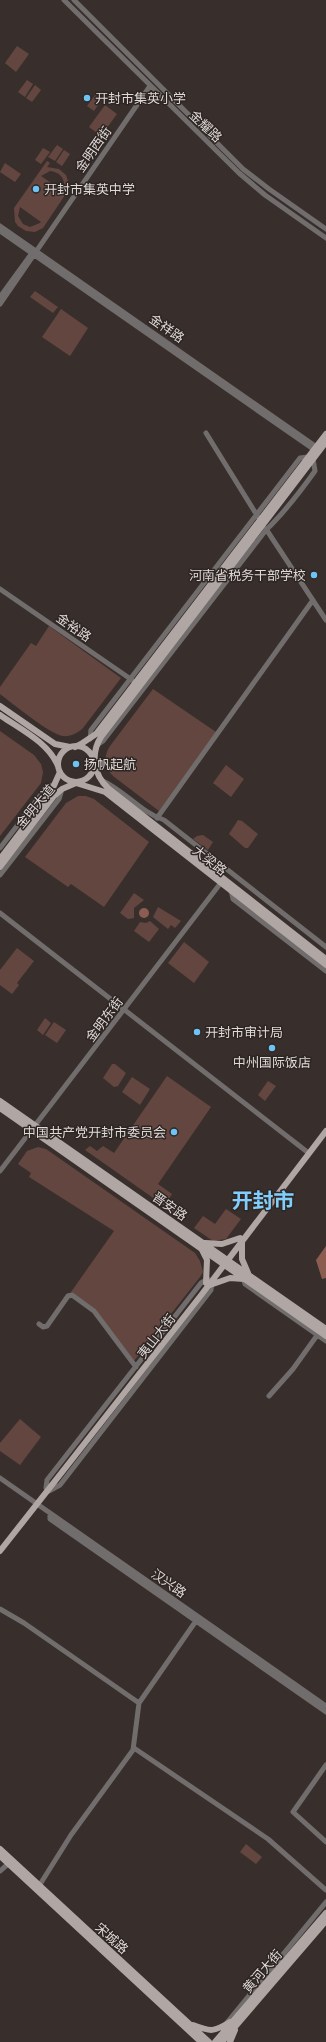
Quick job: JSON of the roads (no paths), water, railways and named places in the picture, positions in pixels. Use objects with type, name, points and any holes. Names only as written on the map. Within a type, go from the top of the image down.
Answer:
[{"type":"main road","points":[[0,715],[46,748],[53,756],[59,770],[68,780],[76,783],[89,778],[94,769],[97,745],[100,737],[161,656],[264,525],[326,434]]},
{"type":"main road","points":[[317,449],[326,442]]},
{"type":"main road","points":[[59,770],[58,763],[62,754],[90,739],[96,734],[133,681],[264,525]]},
{"type":"main road","points":[[0,706],[55,744],[81,747],[89,751],[94,762]]},
{"type":"main road","name":"大梁路","points":[[94,762],[100,779],[108,788],[231,890],[326,965]]},
{"type":"main road","name":"金明大道","points":[[0,859],[51,792],[59,770]]},
{"type":"main road","name":"金明大道","points":[[0,867],[54,796],[62,789],[76,783]]},
{"type":"main road","name":"大梁路","points":[[76,783],[105,792],[326,959]]},
{"type":"main road","name":"晋安路","points":[[0,1101],[34,1128],[225,1261],[326,1336]]},
{"type":"main road","name":"晋安路","points":[[0,1108],[34,1128]]},
{"type":"main road","name":"夷山大街","points":[[241,1240],[326,1125]]},
{"type":"main road","name":"夷山大街","points":[[0,1545],[48,1489],[326,1131]]},
{"type":"main road","points":[[241,1240],[242,1259],[246,1278],[230,1278],[209,1282],[202,1245],[222,1244],[241,1240]]},
{"type":"main road","name":"夷山大街","points":[[0,1551],[37,1502]]},
{"type":"main road","name":"宋城路","points":[[0,1849],[187,2026],[201,2042]]},
{"type":"main road","name":"宋城路","points":[[0,1856],[187,2026],[209,2042]]},
{"type":"main road","name":"黄河大街","points":[[222,2042],[238,2019],[326,1913]]},
{"type":"main road","name":"黄河大街","points":[[215,2042],[238,2019],[326,1921]]},
{"type":"main road","points":[[187,2026],[212,2030],[238,2019]]},
{"type":"main road","points":[[230,2042],[238,2019]]},
{"type":"main road","points":[[187,2026],[195,2042]]},
{"type":"street","name":"金耀路","points":[[64,0],[246,180],[326,238]]},
{"type":"street","name":"金耀路","points":[[74,0],[243,169],[326,230]]},
{"type":"street","name":"金明西街","points":[[0,297],[40,244],[150,86]]},
{"type":"street","name":"金祥路","points":[[0,226],[34,252],[317,449]]},
{"type":"street","name":"金祥路","points":[[0,231],[34,252]]},
{"type":"street","name":"金明西街","points":[[0,304],[34,252]]},
{"type":"street","points":[[206,433],[326,620]]},
{"type":"street","points":[[133,681],[300,458],[310,458],[315,471],[281,516],[264,525]]},
{"type":"street","name":"金裕路","points":[[0,588],[133,681]]},
{"type":"street","points":[[158,818],[313,600]]},
{"type":"street","points":[[100,779],[111,784],[152,816],[164,820],[326,947]]},
{"type":"street","points":[[0,848],[46,788],[55,784]]},
{"type":"street","points":[[0,876],[59,799],[62,789]]},
{"type":"street","name":"金明东街","points":[[0,1171],[222,881]]},
{"type":"street","points":[[231,890],[232,899],[326,972]]},
{"type":"street","points":[[0,913],[306,1151]]},
{"type":"street","points":[[209,1282],[211,1290],[207,1296],[60,1485],[48,1489],[47,1480],[201,1283],[209,1282]]},
{"type":"street","points":[[39,1324],[43,1327],[47,1326],[68,1296],[72,1295],[94,1311],[136,1368]]},
{"type":"street","points":[[269,1396],[321,1332],[326,1341]]},
{"type":"street","name":"汉兴路","points":[[0,1474],[50,1513],[197,1619],[326,1706]]},
{"type":"street","name":"汉兴路","points":[[0,1478],[37,1502],[326,1703]]},
{"type":"street","points":[[0,1609],[24,1623],[139,1703]]},
{"type":"street","points":[[39,1886],[71,1836],[134,1748],[139,1703],[197,1619],[326,1712]]},
{"type":"street","points":[[134,1748],[268,1839],[326,1890]]},
{"type":"street","points":[[326,1765],[293,1812],[326,1842]]},
{"type":"street","points":[[0,1871],[8,1864]]},
{"type":"street","points":[[226,2024],[326,1902]]},
{"type":"place","name":"开封市集英小学","points":[[87,98]]},
{"type":"place","name":"开封市集英中学","points":[[36,189]]},
{"type":"place","name":"河南省税务干部学校","points":[[314,575]]},
{"type":"place","name":"扬帆起航","points":[[76,764]]},
{"type":"place","name":"开封市审计局","points":[[197,1032]]},
{"type":"place","name":"中州国际饭店","points":[[272,1048]]},
{"type":"place","name":"中国共产党开封市委员会","points":[[174,1132]]},
{"type":"district","name":"开封市","points":[[263,1201]]}]
